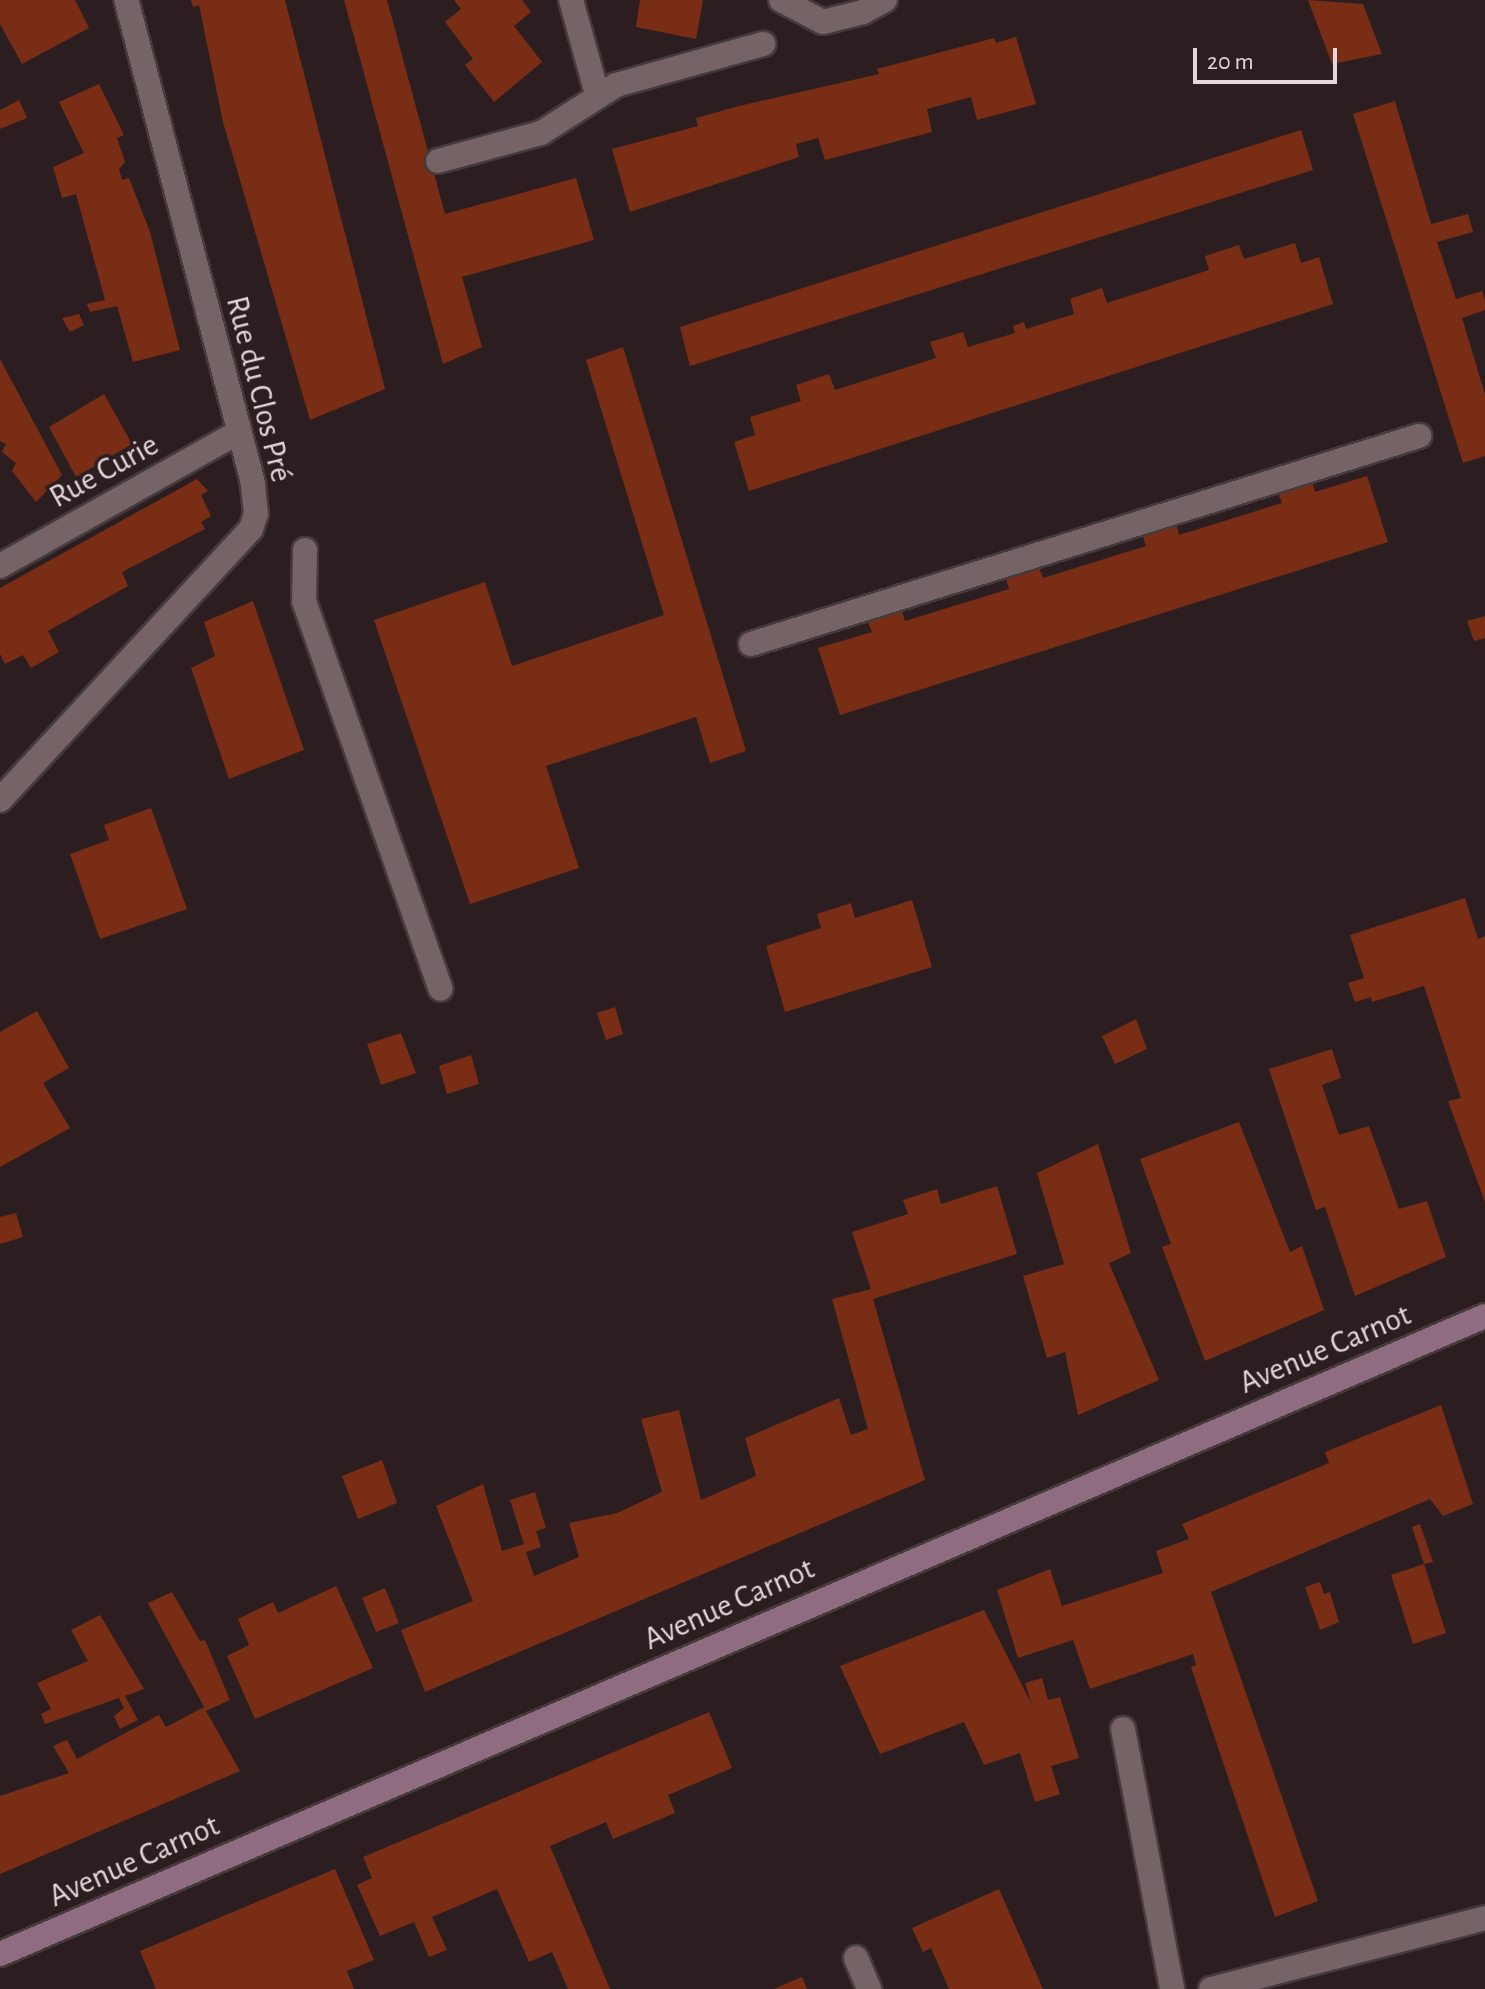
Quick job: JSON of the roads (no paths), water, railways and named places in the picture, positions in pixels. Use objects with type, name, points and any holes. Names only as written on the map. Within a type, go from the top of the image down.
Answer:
[{"type":"street","name":"Rue du Clos Pré","points":[[0,800],[251,529],[256,514],[253,483],[126,0]]},
{"type":"street","points":[[571,0],[597,94]]},
{"type":"street","points":[[781,0],[823,22],[863,12],[885,0]]},
{"type":"street","points":[[438,161],[541,133],[597,94],[763,44]]},
{"type":"street","name":"Rue Curie","points":[[0,566],[239,432]]},
{"type":"street","points":[[751,644],[1419,436]]},
{"type":"street","points":[[305,550],[304,601],[441,989]]},
{"type":"street","name":"Avenue Carnot","points":[[0,1954],[1485,1316]]},
{"type":"street","points":[[1123,1729],[1172,1989]]},
{"type":"street","points":[[1211,1989],[1485,1918]]},
{"type":"street","points":[[856,1958],[869,1989]]}]
